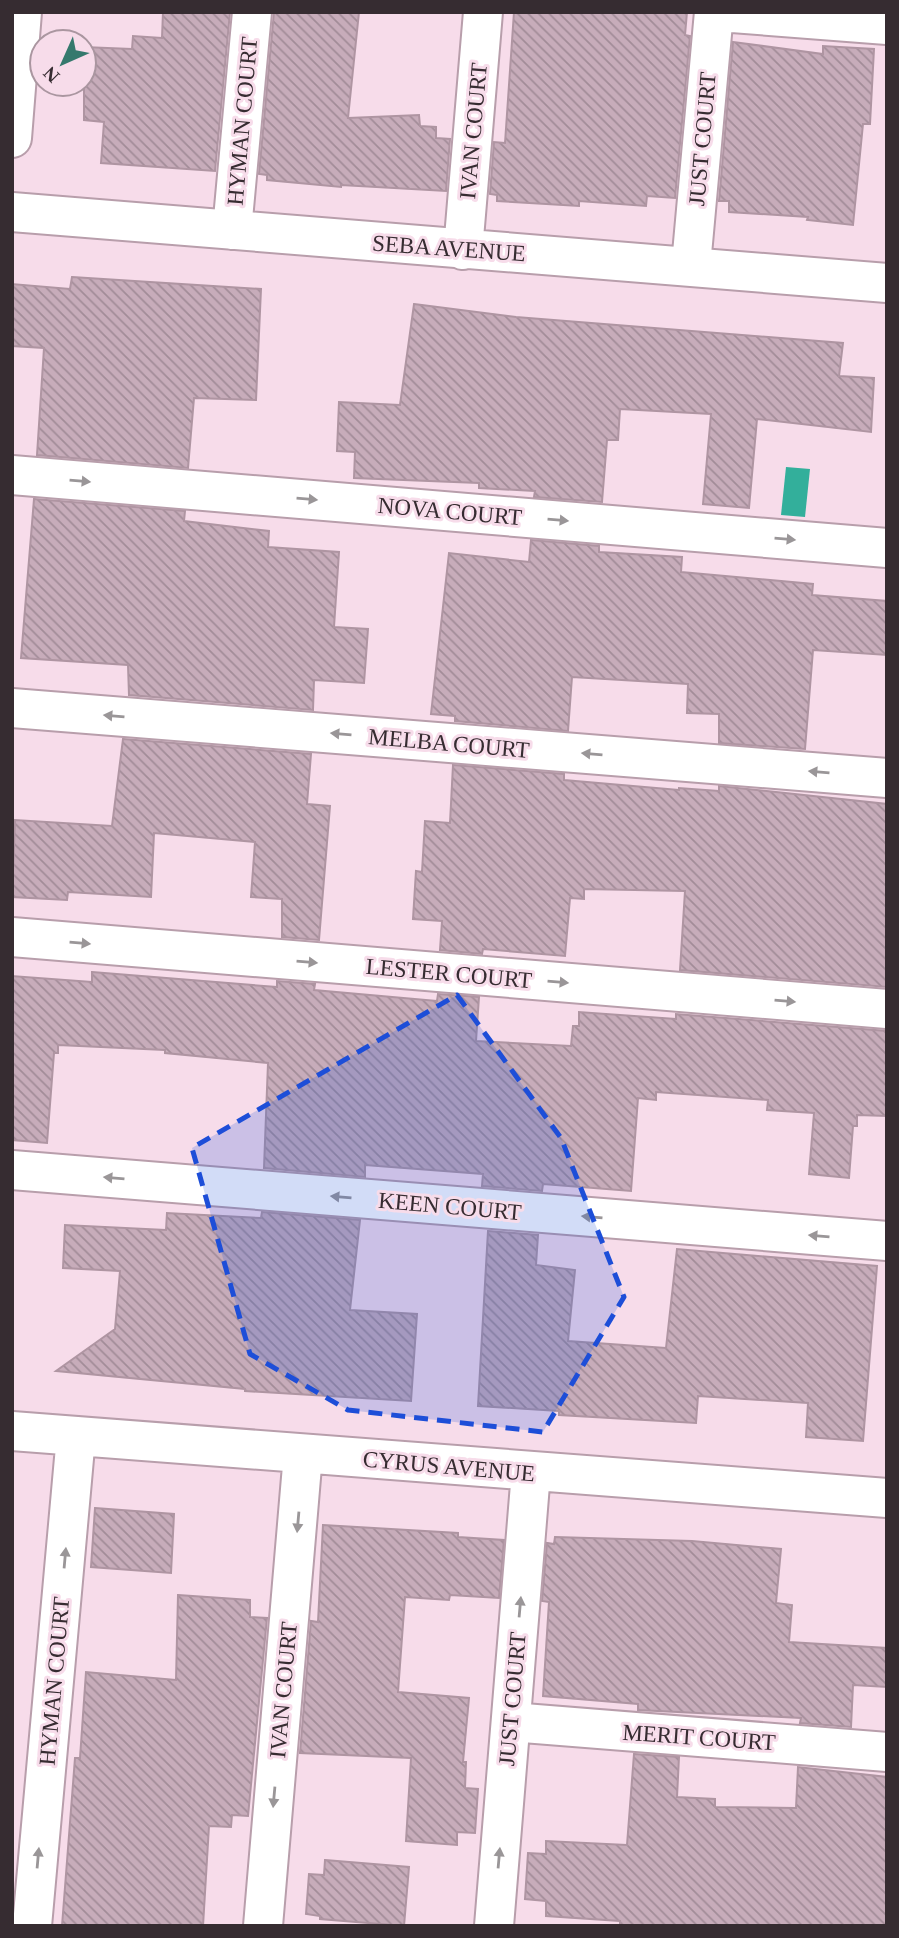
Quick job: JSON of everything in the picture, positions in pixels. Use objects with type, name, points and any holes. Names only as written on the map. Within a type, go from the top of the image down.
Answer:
[{"type":"street","points":[[12,138],[22,12]]},
{"type":"street","name":"HYMAN COURT","points":[[232,230],[252,12]]},
{"type":"street","name":"IVAN COURT","points":[[463,250],[482,12]]},
{"type":"street","points":[[716,12],[887,25]]},
{"type":"street","name":"JUST COURT","points":[[691,265],[716,12]]},
{"type":"street","name":"SEBA AVENUE","points":[[12,212],[887,283]]},
{"type":"street","name":"NOVA COURT","points":[[12,475],[887,548]]},
{"type":"street","name":"MELBA COURT","points":[[12,708],[887,778]]},
{"type":"street","name":"LESTER COURT","points":[[12,937],[887,1009]]},
{"type":"street","name":"KEEN COURT","points":[[12,1170],[887,1241]]},
{"type":"street","name":"CYRUS AVENUE","points":[[12,1431],[887,1498]]},
{"type":"street","name":"HYMAN COURT","points":[[32,1926],[76,1436]]},
{"type":"street","name":"IVAN COURT","points":[[263,1926],[303,1454]]},
{"type":"street","name":"JUST COURT","points":[[494,1926],[531,1472]]},
{"type":"street","name":"MERIT COURT","points":[[511,1722],[887,1752]]},
{"type":"highlighted area","points":[[457,995],[561,1138],[624,1297],[543,1432],[348,1410],[250,1354],[192,1148]]},
{"type":"shaded area","points":[[786,467],[810,469],[805,517],[781,515]]},
{"type":"building","points":[[163,12],[230,12],[215,171],[101,163],[104,122],[84,120],[84,98],[98,98],[98,48],[132,49],[133,36],[162,38]]},
{"type":"building","points":[[274,12],[359,12],[348,118],[419,115],[420,126],[436,127],[436,138],[450,139],[446,191],[341,187],[267,180],[267,175],[259,174]]},
{"type":"building","points":[[514,12],[687,12],[685,35],[690,36],[675,198],[647,196],[646,206],[579,201],[579,206],[497,201],[497,195],[490,194],[494,142],[505,143]]},
{"type":"building","points":[[733,42],[823,54],[823,46],[874,49],[870,124],[863,124],[853,225],[807,220],[808,217],[729,212],[729,201],[719,201]]},
{"type":"building","points":[[72,277],[261,289],[256,400],[194,398],[188,468],[37,455],[44,348],[12,346],[12,284],[70,289]]},
{"type":"building","points":[[414,304],[516,317],[843,343],[839,376],[874,378],[871,432],[757,419],[749,508],[703,504],[711,414],[620,409],[618,440],[607,440],[602,502],[534,497],[535,491],[479,488],[479,483],[354,478],[355,452],[337,451],[339,402],[400,405]]},
{"type":"building","points":[[34,499],[185,511],[184,521],[269,531],[268,547],[339,552],[334,627],[368,629],[364,683],[314,680],[313,710],[129,695],[128,665],[21,658]]},
{"type":"building","points":[[531,540],[599,546],[599,552],[682,557],[681,572],[813,584],[812,595],[887,601],[887,655],[813,650],[805,749],[719,743],[719,714],[687,713],[688,684],[572,677],[568,731],[455,721],[455,716],[431,714],[449,553],[529,562]]},
{"type":"building","points":[[123,739],[311,754],[307,804],[330,806],[319,940],[282,937],[282,899],[251,897],[255,842],[154,833],[151,897],[68,892],[67,900],[12,897],[15,820],[112,826]]},
{"type":"building","points":[[453,765],[564,774],[564,780],[679,790],[719,791],[719,786],[887,804],[887,987],[680,970],[685,891],[584,889],[584,899],[570,898],[565,956],[483,949],[482,954],[440,950],[442,921],[413,919],[416,871],[422,872],[425,821],[450,823]]},
{"type":"building","points":[[92,972],[277,987],[277,981],[315,984],[314,990],[437,1001],[438,994],[479,997],[476,1041],[571,1046],[573,1026],[579,1026],[579,1012],[676,1019],[676,1014],[887,1031],[887,1116],[857,1115],[857,1126],[853,1126],[849,1178],[809,1174],[814,1113],[767,1110],[768,1100],[656,1092],[656,1100],[638,1098],[631,1191],[543,1184],[542,1191],[482,1186],[483,1174],[365,1165],[365,1177],[264,1168],[268,1063],[165,1053],[165,1050],[58,1045],[58,1053],[54,1053],[47,1143],[12,1140],[12,976],[92,982]]},
{"type":"building","points":[[262,1212],[360,1220],[350,1310],[417,1314],[411,1401],[245,1391],[56,1371],[115,1329],[120,1271],[63,1268],[65,1225],[166,1230],[167,1213],[261,1218]]},
{"type":"building","points":[[488,1231],[538,1235],[536,1265],[575,1270],[568,1341],[666,1348],[677,1249],[877,1266],[863,1441],[806,1437],[808,1403],[698,1396],[696,1423],[559,1415],[559,1411],[478,1406]]},
{"type":"building","points":[[95,1508],[174,1514],[171,1573],[91,1567]]},
{"type":"building","points":[[323,1525],[458,1533],[458,1537],[504,1540],[499,1598],[450,1595],[449,1600],[405,1597],[398,1692],[469,1698],[463,1762],[466,1762],[465,1788],[478,1789],[475,1833],[457,1832],[457,1845],[406,1841],[411,1758],[300,1753],[311,1621],[318,1622]]},
{"type":"building","points":[[555,1537],[692,1541],[781,1549],[776,1603],[792,1605],[789,1642],[887,1648],[887,1687],[853,1685],[851,1727],[800,1723],[801,1718],[638,1710],[638,1704],[543,1696],[549,1602],[542,1601],[547,1543],[554,1544]]},
{"type":"building","points":[[178,1595],[250,1600],[250,1617],[267,1618],[248,1816],[232,1815],[231,1827],[209,1826],[203,1926],[62,1926],[75,1758],[80,1758],[86,1672],[176,1680]]},
{"type":"building","points":[[634,1754],[679,1757],[677,1797],[715,1799],[715,1807],[796,1808],[798,1767],[887,1777],[887,1926],[620,1926],[620,1921],[546,1916],[546,1901],[525,1899],[528,1853],[546,1854],[546,1841],[627,1845]]},
{"type":"building","points":[[325,1860],[409,1867],[404,1926],[320,1919],[320,1916],[306,1914],[309,1874],[324,1875]]}]
